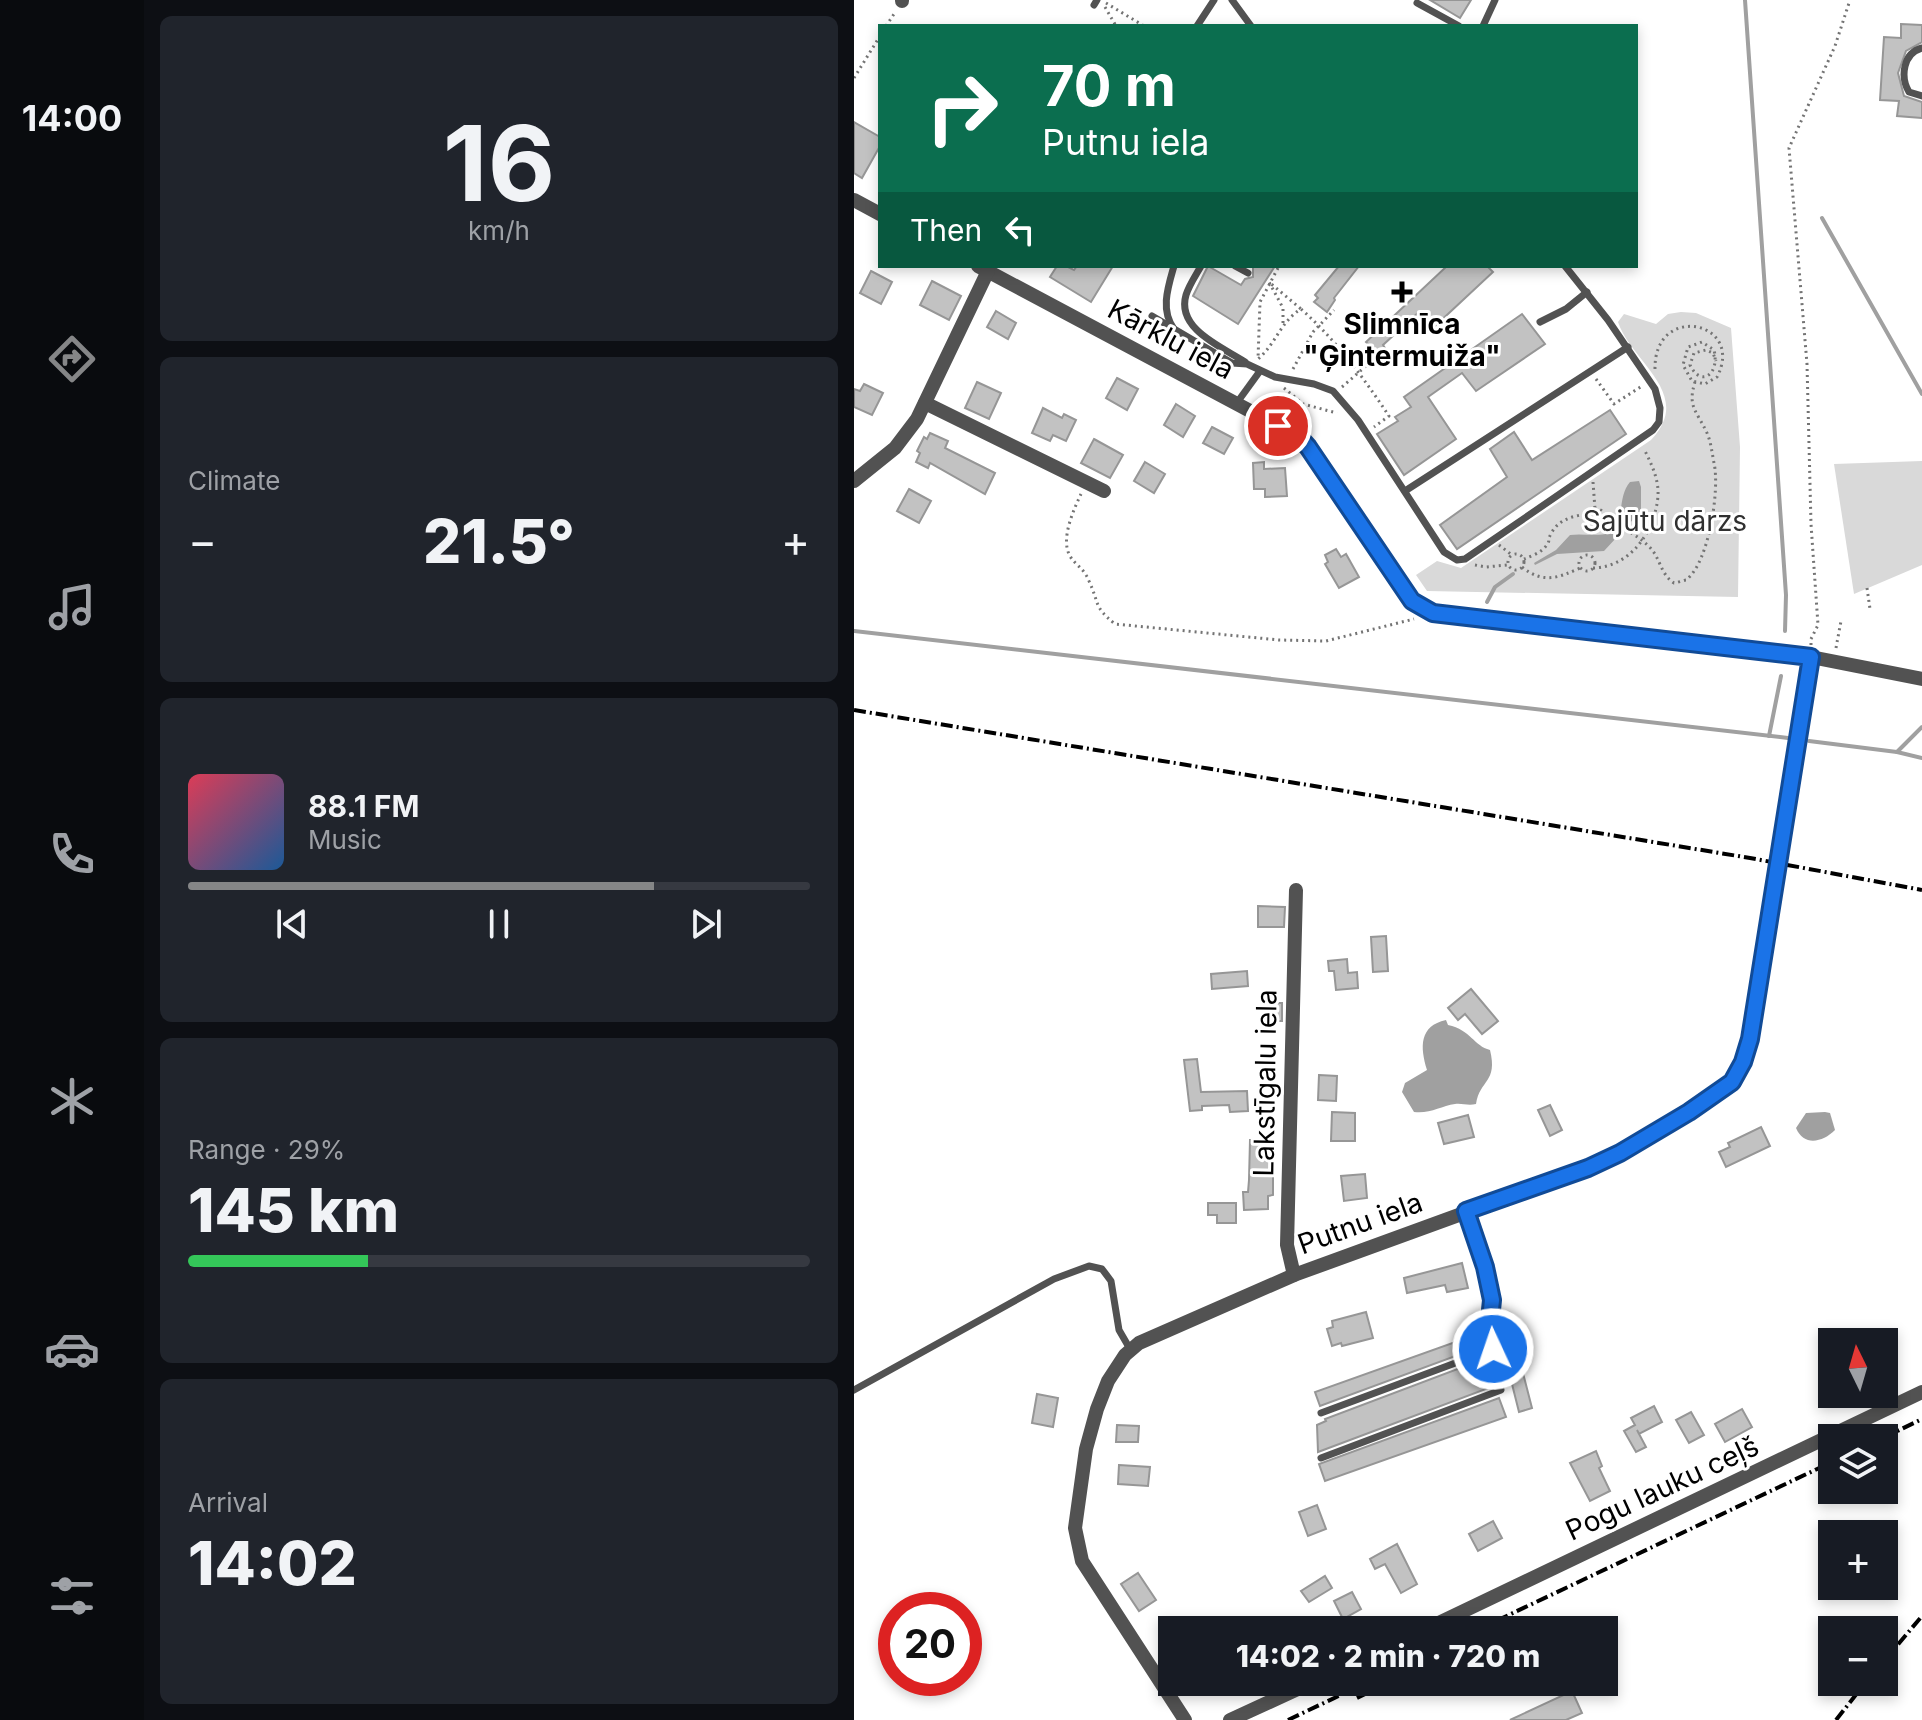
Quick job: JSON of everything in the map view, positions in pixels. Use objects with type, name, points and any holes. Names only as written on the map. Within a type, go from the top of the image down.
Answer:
[{"type":"street","points":[[854,200],[878,213]]},
{"type":"street","points":[[854,481],[895,448],[925,403],[983,269]]},
{"type":"street","name":"Kārklu iela","points":[[983,269],[1299,437],[1412,601],[1433,613]]},
{"type":"street","points":[[925,403],[1104,491]]},
{"type":"street","points":[[1433,613],[1811,657],[1922,679]]},
{"type":"street","name":"Putnu iela","points":[[1130,1349],[1294,1275],[1564,1178],[1620,1153],[1714,1097],[1732,1082],[1743,1062],[1750,1039],[1811,657]]},
{"type":"street","name":"Lakstīgalu iela","points":[[1294,1275],[1287,1245],[1296,890]]},
{"type":"street","points":[[1130,1349],[1108,1381],[1097,1409],[1086,1449],[1075,1528],[1082,1561],[1185,1720]]},
{"type":"street","name":"Pogu lauku ceļš","points":[[1453,1616],[1922,1392]]},
{"type":"street","points":[[1230,1720],[1282,1696]]},
{"type":"lane","points":[[1198,24],[1214,0]]},
{"type":"lane","points":[[1232,0],[1250,24]]},
{"type":"lane","points":[[1484,24],[1495,0]]},
{"type":"lane","points":[[1417,3],[1455,24]]},
{"type":"lane","points":[[1922,48],[1914,50],[1907,58],[1904,71],[1909,92],[1922,96]]},
{"type":"lane","points":[[1174,268],[1166,312],[1175,330]]},
{"type":"lane","points":[[1200,268],[1185,297],[1186,316],[1191,325],[1260,371],[1314,384],[1334,393],[1366,433],[1444,552],[1457,560],[1465,559],[1492,542],[1639,441],[1659,422],[1660,408],[1655,389],[1628,347],[1567,268]]},
{"type":"lane","points":[[1239,268],[1248,273]]},
{"type":"lane","points":[[1540,322],[1566,309],[1587,292]]},
{"type":"lane","points":[[1152,316],[1232,363],[1247,364]]},
{"type":"lane","points":[[1405,491],[1628,347]]},
{"type":"lane","points":[[1236,404],[1260,371]]},
{"type":"lane","points":[[1321,1458],[1501,1390],[1490,1320],[1492,1300],[1485,1267],[1466,1211]]},
{"type":"lane","points":[[854,1390],[1054,1279],[1089,1266],[1102,1269],[1111,1281],[1119,1330],[1130,1349]]},
{"type":"lane","points":[[1321,1413],[1493,1349]]},
{"type":"path","points":[[1811,657],[1811,639],[1818,625],[1811,524],[1807,364],[1789,148],[1835,46],[1850,0]]},
{"type":"path","points":[[1100,2],[1115,24]]},
{"type":"path","points":[[1100,2],[1140,24]]},
{"type":"path","points":[[854,78],[878,39]]},
{"type":"path","points":[[1278,268],[1260,302],[1258,359],[1283,323],[1301,309]]},
{"type":"path","points":[[1269,282],[1319,325],[1360,372],[1389,416],[1366,433]]},
{"type":"path","points":[[1269,282],[1283,308],[1283,323]]},
{"type":"path","points":[[1289,379],[1304,345],[1334,310]]},
{"type":"path","points":[[1655,389],[1655,363],[1659,346],[1667,333],[1678,327],[1713,332],[1720,343],[1722,362],[1717,377],[1705,384],[1695,382],[1683,365],[1688,347],[1702,342],[1714,350],[1716,361],[1713,372],[1703,376],[1696,374],[1690,365],[1692,355],[1700,350],[1710,351],[1716,361]]},
{"type":"path","points":[[1334,393],[1380,358]]},
{"type":"path","points":[[1591,372],[1614,404],[1650,381]]},
{"type":"path","points":[[1604,519],[1652,549],[1666,578],[1674,583],[1686,580],[1701,559],[1714,507],[1716,468],[1708,435],[1692,407],[1691,394],[1695,382]]},
{"type":"path","points":[[1522,567],[1535,577],[1552,579],[1580,568],[1587,571],[1610,565],[1625,558],[1642,541],[1658,495],[1653,470],[1639,441]]},
{"type":"path","points":[[1595,471],[1592,494],[1595,509]]},
{"type":"path","points":[[1086,482],[1067,538],[1069,556],[1084,569],[1097,610],[1115,624],[1279,640],[1326,641],[1395,626],[1433,613]]},
{"type":"path","points":[[1595,509],[1603,512],[1604,519]]},
{"type":"path","points":[[1524,559],[1541,552],[1548,545],[1551,533],[1559,523],[1576,515],[1590,514],[1595,509]]},
{"type":"path","points":[[1590,514],[1596,523],[1604,519]]},
{"type":"path","points":[[1492,542],[1524,559]]},
{"type":"path","points":[[1508,565],[1513,555]]},
{"type":"path","points":[[1580,568],[1580,559],[1586,555],[1594,560],[1593,568]]},
{"type":"path","points":[[1465,559],[1474,565],[1486,567],[1508,565],[1514,570],[1522,567]]},
{"type":"path","points":[[1522,567],[1524,559]]},
{"type":"path","points":[[1867,588],[1870,609]]},
{"type":"path","points":[[1834,661],[1841,621]]},
{"type":"green space","name":"Sajūtu dārzs","points":[[1696,313],[1731,328],[1740,447],[1738,597],[1427,591],[1416,575],[1437,561],[1461,568],[1651,440],[1663,423],[1666,408],[1663,393],[1618,322],[1624,314],[1656,324],[1668,314]]},
{"type":"green space","points":[[1922,461],[1922,565],[1854,594],[1834,464]]},
{"type":"shaded area","points":[[1639,481],[1641,511],[1604,551],[1557,554],[1535,565],[1570,535],[1600,535],[1614,530],[1626,489],[1630,482]]},
{"type":"shaded area","points":[[1446,1020],[1448,1025],[1462,1030],[1490,1050],[1490,1075],[1476,1104],[1455,1104],[1414,1112],[1402,1092],[1405,1083],[1427,1070],[1423,1053],[1426,1032]]},
{"type":"shaded area","points":[[1806,1113],[1830,1113],[1835,1130],[1814,1141],[1799,1134],[1796,1128]]},
{"type":"building","points":[[1430,0],[1471,0],[1460,18]]},
{"type":"building","points":[[1901,24],[1922,25],[1922,42],[1906,51],[1898,73],[1904,96],[1922,102],[1922,118],[1897,116],[1899,101],[1880,100],[1884,37],[1901,38]]},
{"type":"building","points":[[854,122],[878,136],[878,150],[862,178],[854,173]]},
{"type":"building","points":[[1056,268],[1112,268],[1091,302],[1050,277]]},
{"type":"building","points":[[1207,268],[1241,285],[1245,279],[1253,277],[1253,268],[1274,268],[1238,324],[1193,296]]},
{"type":"building","points":[[1337,268],[1357,268],[1327,312],[1314,302],[1318,298],[1315,295]]},
{"type":"building","points":[[1445,268],[1489,268],[1493,272],[1434,327],[1419,312],[1383,345],[1387,351],[1373,357],[1366,348],[1366,342]]},
{"type":"building","points":[[871,271],[892,282],[881,304],[860,293]]},
{"type":"building","points":[[932,281],[961,296],[949,320],[920,305]]},
{"type":"building","points":[[996,311],[1016,323],[1008,339],[987,327]]},
{"type":"building","points":[[1522,314],[1545,344],[1476,391],[1462,373],[1428,397],[1456,439],[1404,475],[1377,434],[1398,421],[1395,417],[1411,407],[1404,397]]},
{"type":"building","points":[[1117,378],[1138,389],[1127,410],[1106,398]]},
{"type":"building","points":[[977,382],[1001,393],[989,419],[965,408]]},
{"type":"building","points":[[864,384],[883,393],[872,415],[854,407],[854,389],[860,391]]},
{"type":"building","points":[[1176,404],[1195,416],[1183,437],[1164,425]]},
{"type":"building","points":[[1043,408],[1062,418],[1064,414],[1076,420],[1066,441],[1053,435],[1050,441],[1032,433]]},
{"type":"building","points":[[1610,410],[1626,434],[1457,549],[1440,525],[1507,477],[1490,449],[1514,432],[1532,460]]},
{"type":"building","points":[[1212,427],[1233,438],[1224,454],[1203,443]]},
{"type":"building","points":[[930,433],[948,441],[945,448],[995,473],[985,494],[930,463],[928,468],[916,462],[920,453],[917,451],[924,437],[927,439]]},
{"type":"building","points":[[1094,439],[1123,455],[1110,478],[1081,463]]},
{"type":"building","points":[[1145,462],[1165,474],[1154,493],[1134,481]]},
{"type":"building","points":[[1264,462],[1264,469],[1285,468],[1287,496],[1265,497],[1265,489],[1254,489],[1253,463]]},
{"type":"building","points":[[909,489],[931,501],[919,523],[897,511]]},
{"type":"building","points":[[1336,549],[1341,557],[1346,554],[1359,577],[1339,588],[1325,564],[1328,562],[1325,555]]},
{"type":"building","points":[[1258,906],[1285,907],[1284,927],[1258,927]]},
{"type":"building","points":[[1386,936],[1388,971],[1373,972],[1371,937]]},
{"type":"building","points":[[1347,959],[1348,973],[1357,972],[1358,988],[1336,990],[1334,971],[1329,971],[1328,961]]},
{"type":"building","points":[[1247,971],[1248,986],[1212,989],[1211,974]]},
{"type":"building","points":[[1471,989],[1498,1021],[1482,1034],[1465,1014],[1458,1020],[1448,1008]]},
{"type":"building","points":[[1263,1003],[1282,1003],[1282,1021],[1263,1021]]},
{"type":"building","points":[[1197,1059],[1201,1092],[1247,1091],[1248,1111],[1230,1112],[1229,1105],[1202,1106],[1202,1110],[1190,1111],[1184,1060]]},
{"type":"building","points":[[1319,1075],[1337,1076],[1336,1101],[1318,1100]]},
{"type":"building","points":[[1550,1105],[1562,1130],[1550,1136],[1538,1110]]},
{"type":"building","points":[[1332,1112],[1355,1113],[1355,1141],[1331,1141]]},
{"type":"building","points":[[1468,1115],[1474,1137],[1444,1144],[1438,1123]]},
{"type":"building","points":[[1761,1127],[1770,1146],[1726,1167],[1719,1152],[1730,1147],[1728,1143]]},
{"type":"building","points":[[1250,1140],[1273,1140],[1273,1195],[1268,1196],[1268,1209],[1244,1210],[1243,1192],[1248,1192]]},
{"type":"building","points":[[1365,1174],[1367,1198],[1344,1201],[1341,1176]]},
{"type":"building","points":[[1208,1203],[1236,1203],[1236,1223],[1217,1223],[1217,1215],[1208,1215]]},
{"type":"building","points":[[1462,1263],[1468,1288],[1447,1292],[1445,1285],[1407,1293],[1404,1278]]},
{"type":"building","points":[[1366,1312],[1373,1338],[1332,1346],[1327,1329],[1333,1327],[1332,1321]]},
{"type":"building","points":[[1510,1323],[1532,1408],[1519,1412],[1498,1328]]},
{"type":"building","points":[[1475,1335],[1480,1347],[1320,1406],[1315,1392]]},
{"type":"building","points":[[1484,1359],[1494,1386],[1318,1452],[1317,1425],[1325,1419]]},
{"type":"building","points":[[1037,1394],[1058,1398],[1053,1427],[1032,1423]]},
{"type":"building","points":[[1499,1398],[1506,1417],[1325,1481],[1319,1464]]},
{"type":"building","points":[[1654,1406],[1662,1422],[1639,1434],[1646,1447],[1636,1452],[1624,1431],[1635,1425],[1631,1418]]},
{"type":"building","points":[[1742,1409],[1752,1427],[1725,1442],[1715,1424]]},
{"type":"building","points":[[1691,1412],[1704,1435],[1689,1443],[1676,1420]]},
{"type":"building","points":[[1117,1425],[1139,1426],[1138,1442],[1116,1442]]},
{"type":"building","points":[[1596,1451],[1602,1466],[1599,1468],[1610,1491],[1590,1501],[1570,1463]]},
{"type":"building","points":[[1119,1465],[1150,1467],[1148,1486],[1118,1484]]},
{"type":"building","points":[[1317,1505],[1326,1529],[1308,1536],[1299,1512]]},
{"type":"building","points":[[1493,1521],[1502,1538],[1478,1551],[1469,1534]]},
{"type":"building","points":[[1397,1544],[1417,1584],[1401,1593],[1385,1564],[1375,1569],[1370,1559]]},
{"type":"building","points":[[1138,1573],[1156,1600],[1139,1611],[1121,1584]]},
{"type":"building","points":[[1325,1576],[1332,1588],[1309,1602],[1301,1591]]},
{"type":"building","points":[[1352,1592],[1361,1609],[1342,1616],[1334,1601]]},
{"type":"building","points":[[1561,1696],[1574,1696],[1582,1713],[1566,1720],[1510,1720]]},
{"type":"waterway","points":[[1745,0],[1786,595],[1785,631]]},
{"type":"waterway","points":[[1822,218],[1922,394]]},
{"type":"waterway","points":[[1487,602],[1495,587],[1513,574]]},
{"type":"waterway","points":[[854,631],[1788,738]]},
{"type":"waterway","points":[[1769,736],[1781,676]]},
{"type":"waterway","points":[[1897,752],[1922,727]]},
{"type":"waterway","points":[[1809,741],[1922,758]]},
{"type":"railway","points":[[854,710],[1750,858],[1922,890]]},
{"type":"railway","points":[[1898,1431],[1922,1419]]},
{"type":"railway","points":[[1507,1616],[1818,1469]]},
{"type":"railway","points":[[1898,1644],[1922,1616]]},
{"type":"railway","points":[[1288,1720],[1339,1696]]},
{"type":"railway","points":[[1357,1698],[1361,1696]]},
{"type":"railway","points":[[1836,1720],[1855,1696]]},
{"type":"place","name":"Slimnīca \"Ģintermuiža\"","points":[[1402,292]]},
{"type":"route","points":[[1278,426],[1299,437],[1308,447],[1412,601],[1433,613],[1811,657],[1750,1039],[1743,1062],[1732,1082],[1714,1097],[1620,1153],[1564,1178],[1466,1211],[1485,1267],[1492,1300],[1490,1320],[1493,1349]]}]
